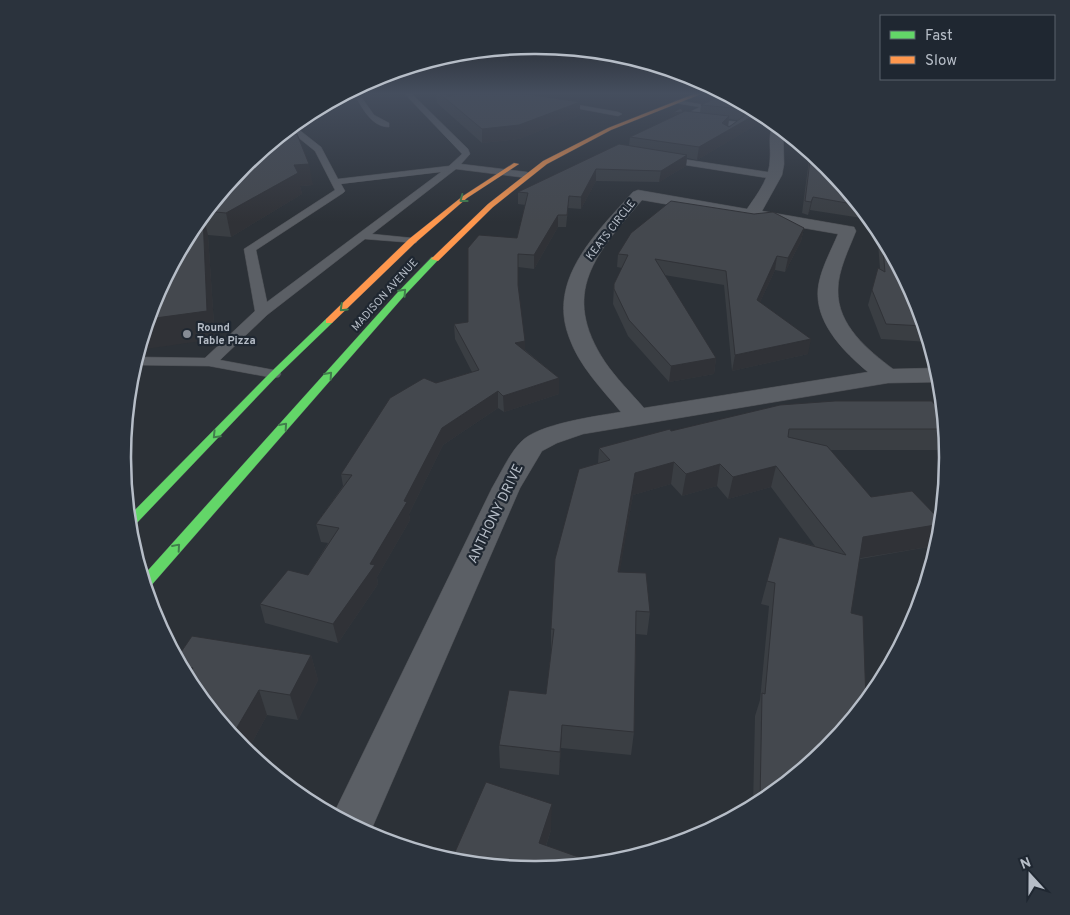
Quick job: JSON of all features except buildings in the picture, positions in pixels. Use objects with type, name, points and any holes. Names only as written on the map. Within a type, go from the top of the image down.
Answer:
[{"type":"main road","name":"MADISON AVENUE","points":[[150,577],[401,294],[473,220],[527,176],[568,151],[597,137]]},
{"type":"main road","name":"MADISON AVENUE","points":[[136,517],[274,374],[412,240],[466,197],[527,158]]},
{"type":"street","points":[[752,214],[777,168],[776,137]]},
{"type":"street","name":"KEATS CIRCLE","points":[[638,416],[595,365],[583,346],[575,328],[571,311],[573,288],[583,266],[600,240],[638,195],[848,231],[828,288],[828,303],[834,319],[845,337],[875,367],[888,376]]},
{"type":"street","name":"ANTHONY DRIVE","points":[[354,819],[506,488],[531,446],[548,436],[578,427],[638,416],[888,376],[930,375]]},
{"type":"lane","points":[[262,312],[250,249],[340,191],[318,150],[311,142],[302,137]]},
{"type":"lane","points":[[208,362],[262,312],[453,167],[466,154],[465,150],[450,137]]},
{"type":"lane","points":[[651,157],[774,176]]},
{"type":"lane","points":[[335,182],[453,167],[527,176]]},
{"type":"lane","points":[[363,236],[412,240]]},
{"type":"lane","points":[[143,361],[208,362],[274,374]]},
{"type":"traffic: fast","points":[[150,577],[401,294],[435,259]]},
{"type":"traffic: fast","points":[[136,517],[274,374],[329,321]]},
{"type":"traffic: slow","points":[[435,259],[490,205],[526,176],[545,162],[592,137]]},
{"type":"traffic: slow","points":[[329,321],[412,241],[465,197],[516,164]]},
{"type":"place","name":"Round Table Pizza","points":[[187,334]]}]
